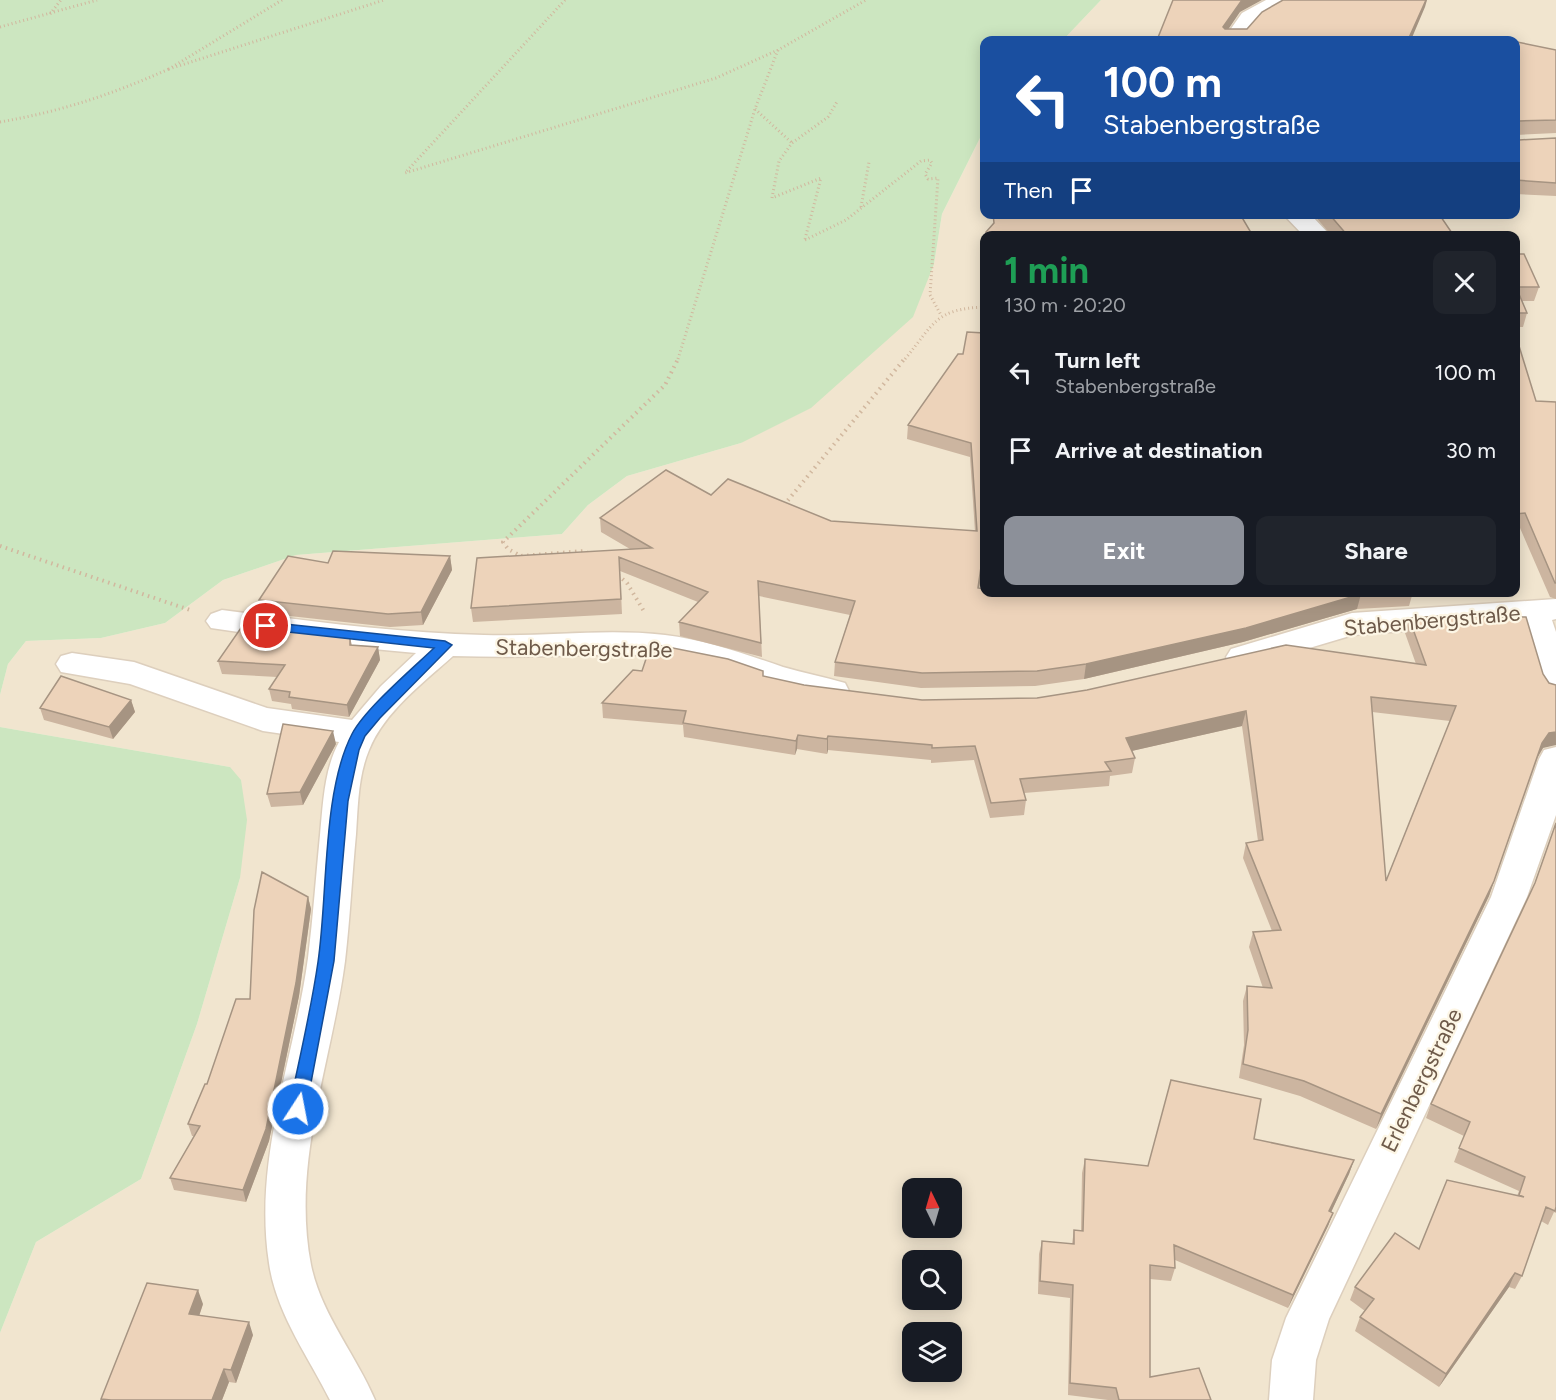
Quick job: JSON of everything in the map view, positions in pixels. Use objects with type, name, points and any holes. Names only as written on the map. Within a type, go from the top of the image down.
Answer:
[{"type":"street","points":[[1237,36],[1250,18],[1282,0]]},
{"type":"street","points":[[1300,219],[1314,231]]},
{"type":"street","name":"Stabenbergstraße","points":[[1212,664],[1431,604],[1545,610]]},
{"type":"street","points":[[1545,610],[1556,688]]},
{"type":"street","name":"Stabenbergstraße","points":[[222,621],[332,635],[445,645],[666,646],[736,663],[804,686],[862,695]]},
{"type":"street","points":[[353,1400],[302,1303],[290,1266],[285,1218],[288,1163],[326,961],[340,801],[345,771],[359,733],[397,691],[445,645]]},
{"type":"street","points":[[72,664],[134,673],[263,719],[359,733]]},
{"type":"street","name":"Erlenbergstraße","points":[[1291,1400],[1294,1360],[1308,1318],[1509,897],[1556,759]]},
{"type":"path","points":[[49,15],[61,0]]},
{"type":"path","points":[[0,27],[97,0]]},
{"type":"path","points":[[169,69],[282,0]]},
{"type":"path","points":[[0,122],[48,114],[114,93],[169,69],[384,0]]},
{"type":"path","points":[[566,0],[405,173],[716,78],[778,50],[866,0]]},
{"type":"path","points":[[592,556],[584,551],[521,556],[508,549],[503,542],[665,385],[682,352],[755,109],[778,50]]},
{"type":"path","points":[[838,100],[828,117],[792,143],[779,161],[772,198],[821,178],[805,240],[846,220],[921,161],[930,160],[932,164],[925,174],[928,179],[938,178],[930,295],[941,315]]},
{"type":"path","points":[[755,109],[792,143]]},
{"type":"path","points":[[861,208],[869,162]]},
{"type":"path","points":[[778,512],[941,315],[959,308],[980,306]]},
{"type":"path","points":[[0,546],[222,621]]},
{"type":"path","points":[[615,573],[627,583],[666,646]]},
{"type":"shaded area","points":[[1101,0],[1556,0],[1556,1400],[0,1400],[0,1333],[36,1242],[141,1179],[197,1024],[240,878],[230,767],[0,727],[0,695],[8,664],[26,641],[101,638],[165,623],[223,580],[296,555],[562,534],[588,505],[627,476],[741,443],[934,264],[942,214],[980,138],[980,219],[1520,219],[1520,36],[1067,36]]},
{"type":"green space","points":[[0,0],[1101,0],[1067,36],[980,36],[980,138],[942,214],[934,264],[913,317],[811,408],[741,443],[627,476],[588,505],[562,534],[296,555],[223,580],[165,623],[101,638],[26,641],[8,664],[0,695]]},
{"type":"green space","points":[[0,727],[230,767],[241,780],[247,820],[240,878],[197,1024],[141,1179],[36,1242],[0,1333]]},
{"type":"building","points":[[1173,0],[1242,0],[1223,27],[1225,29],[1247,29],[1262,12],[1283,0],[1426,0],[1410,36],[1159,36]]},
{"type":"building","points":[[1520,43],[1556,50],[1556,120],[1520,121]]},
{"type":"building","points":[[1556,138],[1556,183],[1520,180],[1520,140]]},
{"type":"building","points":[[994,219],[1243,219],[1250,231],[987,231],[994,223]]},
{"type":"building","points":[[1333,219],[1442,219],[1451,231],[1344,231]]},
{"type":"building","points":[[1520,254],[1524,254],[1539,287],[1520,287]]},
{"type":"building","points":[[1520,296],[1527,313],[1520,313]]},
{"type":"building","points":[[967,332],[980,333],[980,574],[978,588],[980,588],[980,597],[1351,597],[1246,628],[1086,664],[1037,671],[922,673],[835,662],[855,601],[758,581],[761,643],[679,622],[708,592],[619,557],[621,599],[471,608],[477,558],[652,548],[600,518],[666,470],[711,495],[728,479],[831,521],[977,531],[971,443],[908,425],[958,354],[963,354]]},
{"type":"building","points":[[1520,349],[1536,401],[1556,402],[1556,583],[1525,513],[1520,514]]},
{"type":"building","points":[[333,551],[450,556],[421,612],[388,614],[259,600],[288,556],[328,563]]},
{"type":"building","points":[[1526,617],[1543,674],[1549,683],[1556,685],[1556,732],[1549,733],[1542,743],[1494,881],[1381,1114],[1304,1081],[1243,1064],[1248,1030],[1247,986],[1272,988],[1253,932],[1281,930],[1246,843],[1263,840],[1246,711],[1126,738],[1135,758],[1105,762],[1111,771],[1020,779],[1026,800],[991,803],[975,746],[932,748],[932,745],[828,736],[827,739],[798,735],[796,741],[683,723],[686,711],[602,703],[633,670],[642,671],[647,656],[658,645],[728,659],[763,671],[763,676],[804,685],[922,700],[1037,698],[1087,690],[1286,645],[1426,665],[1409,618]],"holes":[[[1371,697],[1456,706],[1386,881]]]},
{"type":"building","points":[[243,625],[350,638],[350,645],[378,647],[347,705],[289,697],[290,692],[269,689],[285,665],[218,661]]},
{"type":"building","points":[[61,676],[131,700],[109,727],[40,708]]},
{"type":"building","points":[[283,724],[333,731],[300,792],[267,794]]},
{"type":"building","points":[[1556,823],[1556,1207],[1555,1211],[1546,1207],[1522,1276],[1515,1273],[1446,1374],[1360,1317],[1374,1299],[1355,1287],[1395,1233],[1419,1249],[1447,1180],[1524,1197],[1519,1195],[1525,1177],[1459,1148],[1470,1122],[1431,1104],[1535,883]]},
{"type":"building","points":[[262,872],[308,897],[296,983],[266,1129],[243,1190],[170,1178],[200,1126],[188,1124],[205,1084],[207,1084],[236,999],[250,999],[254,910]]},
{"type":"building","points":[[1171,1080],[1261,1099],[1254,1139],[1354,1160],[1329,1211],[1333,1213],[1293,1295],[1174,1245],[1175,1268],[1150,1265],[1150,1377],[1199,1368],[1211,1400],[1119,1400],[1116,1388],[1070,1383],[1073,1285],[1040,1281],[1042,1241],[1074,1244],[1074,1230],[1083,1231],[1085,1159],[1148,1166]]},
{"type":"building","points":[[147,1283],[198,1290],[189,1314],[249,1322],[231,1370],[224,1369],[212,1400],[101,1399]]},
{"type":"route","points":[[266,626],[332,635],[445,645],[397,691],[359,733],[345,771],[340,801],[326,961],[298,1109]]}]
